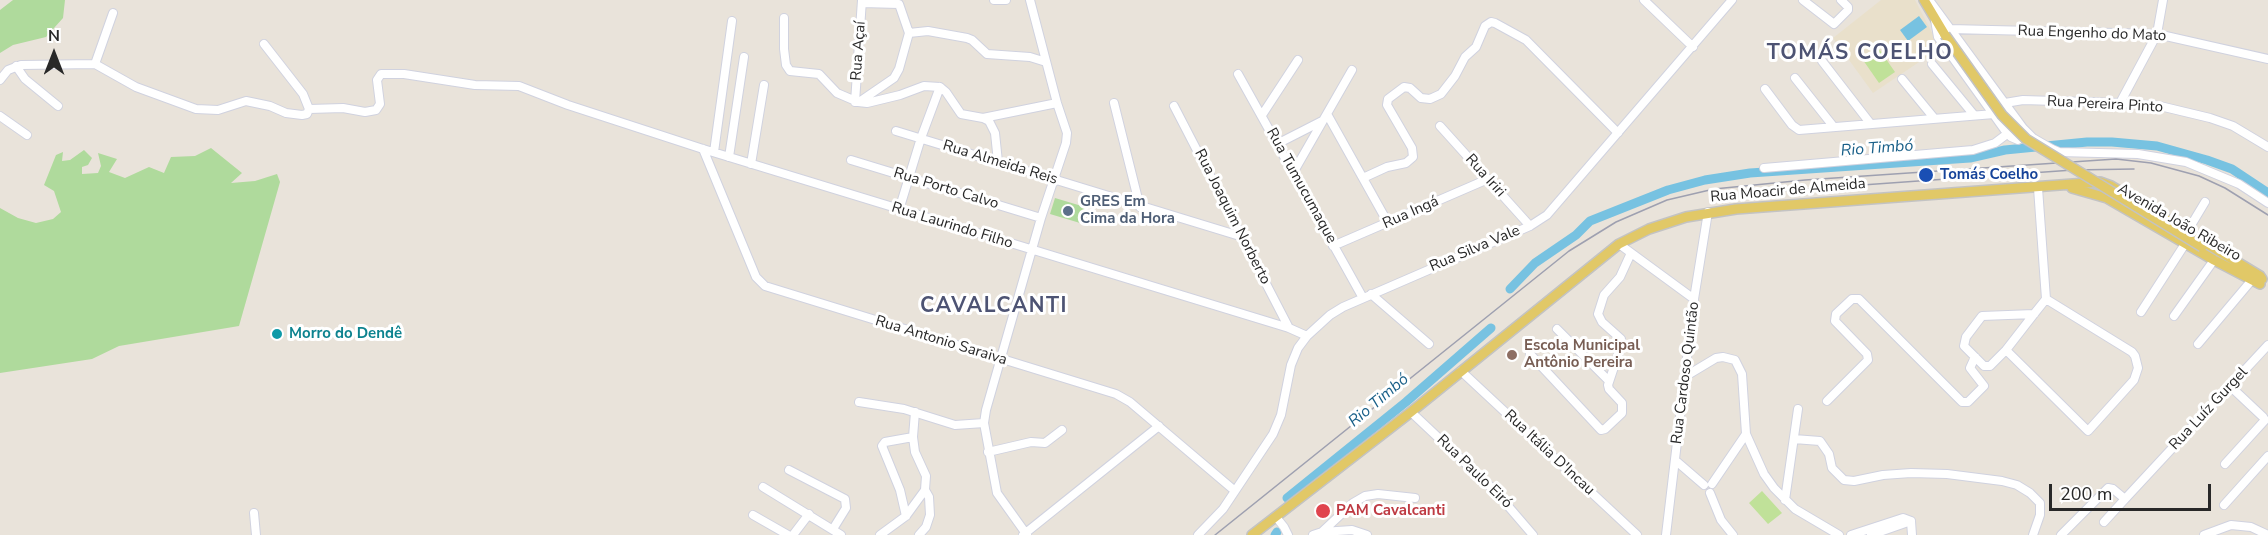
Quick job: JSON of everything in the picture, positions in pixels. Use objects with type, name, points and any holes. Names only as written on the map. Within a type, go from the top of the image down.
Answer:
[{"type":"main road","points":[[1924,0],[1935,20]]},
{"type":"main road","name":"Avenida João Ribeiro","points":[[1935,20],[1948,32],[2002,115],[2026,139],[2228,263],[2235,263],[2262,284]]},
{"type":"main road","name":"Avenida João Ribeiro","points":[[2060,186],[2105,183],[2187,232],[2262,284]]},
{"type":"main road","name":"Avenida João Ribeiro","points":[[2060,186],[2107,198],[2185,244],[2262,284]]},
{"type":"main road","name":"Rua Moacir de Almeida","points":[[1252,535],[1411,412],[1619,244],[1667,222],[1708,212],[2060,186]]},
{"type":"street","points":[[993,0],[1006,0]]},
{"type":"street","points":[[1030,0],[1067,133],[984,423],[996,493],[1025,534],[1159,426]]},
{"type":"street","points":[[1644,0],[1693,47]]},
{"type":"street","points":[[1803,0],[1837,24],[1848,8],[1841,0]]},
{"type":"street","points":[[1929,0],[1948,32],[2027,133],[2042,144],[2065,152],[2138,154],[2186,162],[2239,184],[2268,203]]},
{"type":"street","points":[[2120,103],[2157,34],[2163,0]]},
{"type":"street","points":[[856,102],[894,78],[899,69],[909,33],[899,2],[862,2]]},
{"type":"street","name":"Rua Açaí","points":[[856,102],[862,2]]},
{"type":"street","name":"Rua Silva Vale","points":[[1198,535],[1218,516],[1279,422],[1291,365],[1298,348],[1307,336],[1330,315],[1367,296],[1530,226],[1551,211],[1693,47],[1726,2]]},
{"type":"street","points":[[95,64],[113,14]]},
{"type":"street","points":[[784,18],[784,49],[788,69],[794,73],[805,72],[819,75],[837,93],[856,102],[867,103],[924,86],[940,87],[961,114],[989,121],[995,133],[998,162]]},
{"type":"street","points":[[1935,20],[1938,37],[2007,134],[2018,140],[2027,133]]},
{"type":"street","points":[[714,152],[732,21]]},
{"type":"street","points":[[1363,178],[1387,167],[1412,160],[1412,148],[1387,105],[1388,99],[1404,87],[1410,88],[1421,98],[1430,99],[1441,94],[1455,76],[1465,57],[1476,46],[1485,26],[1495,22],[1526,40],[1618,133]]},
{"type":"street","points":[[909,33],[928,31],[967,38],[987,54],[1030,57],[1046,62]]},
{"type":"street","name":"Rua Engenho do Mato","points":[[1948,32],[2157,34],[2268,59]]},
{"type":"street","points":[[0,80],[8,70],[16,66],[95,64],[136,87],[193,109],[218,110],[246,101],[270,106],[286,113],[307,114],[309,109],[303,94],[264,44]]},
{"type":"street","points":[[729,157],[744,57]]},
{"type":"street","points":[[1262,115],[1298,60]]},
{"type":"street","points":[[1822,61],[1870,123]]},
{"type":"street","points":[[1932,64],[1974,115]]},
{"type":"street","points":[[16,66],[25,79],[58,106]]},
{"type":"street","points":[[1293,173],[1352,70]]},
{"type":"street","name":"Rua Laurindo Filho","points":[[309,109],[343,108],[365,112],[376,110],[380,104],[377,80],[381,74],[404,74],[474,85],[519,86],[598,115],[703,149],[1289,328],[1307,336]]},
{"type":"street","name":"Rua Tumucumaque","points":[[1238,74],[1334,246],[1367,296]]},
{"type":"street","points":[[1795,78],[1833,126]]},
{"type":"street","points":[[1902,79],[1934,118]]},
{"type":"street","points":[[751,164],[764,84]]},
{"type":"street","points":[[899,210],[921,138],[940,87]]},
{"type":"street","points":[[1766,89],[1795,128],[1803,130],[1994,114]]},
{"type":"street","name":"Rua Pereira Pinto","points":[[2005,103],[2023,100],[2160,106],[2210,118],[2236,128],[2268,147]]},
{"type":"street","points":[[983,118],[1057,103]]},
{"type":"street","points":[[1114,103],[1140,207]]},
{"type":"street","name":"Rua Joaquim Norberto","points":[[1174,106],[1289,328]]},
{"type":"street","points":[[0,116],[27,135]]},
{"type":"street","points":[[1277,144],[1325,117]]},
{"type":"street","points":[[1325,117],[1388,224]]},
{"type":"street","name":"Rua Iriri","points":[[1440,126],[1530,226]]},
{"type":"street","name":"Rua Almeida Reis","points":[[896,131],[1242,237]]},
{"type":"street","points":[[1764,168],[1973,150],[1995,143],[2007,134]]},
{"type":"street","name":"Rua Antonio Saraiva","points":[[703,149],[760,283],[772,289],[1116,394],[1130,402],[1235,491]]},
{"type":"street","name":"Rua Porto Calvo","points":[[851,160],[1041,218]]},
{"type":"street","name":"Rua Ingá","points":[[1334,246],[1488,178]]},
{"type":"street","points":[[2034,314],[1982,316],[1963,344],[1984,366],[1992,365],[2006,350],[2046,299],[2038,188]]},
{"type":"street","points":[[2187,232],[2205,202]]},
{"type":"street","name":"Rua Cardoso Quintão","points":[[1666,535],[1694,299],[1708,212]]},
{"type":"street","points":[[1619,244],[1694,299]]},
{"type":"street","points":[[2141,312],[2185,244]]},
{"type":"street","points":[[1530,354],[1601,429],[1605,429],[1622,413],[1622,403],[1609,389],[1608,381],[1621,339],[1599,318],[1598,311],[1604,295],[1620,277],[1631,253]]},
{"type":"street","points":[[2174,316],[2214,260]]},
{"type":"street","points":[[2198,344],[2262,284]]},
{"type":"street","points":[[1367,296],[1429,344]]},
{"type":"street","points":[[1827,401],[1868,360],[1867,354],[1835,321],[1836,314],[1852,298],[1859,299],[1962,402],[1968,402],[1984,386],[1970,368],[1975,357]]},
{"type":"street","points":[[2006,350],[2088,431],[2134,380],[2137,362],[2132,352],[2046,299]]},
{"type":"street","points":[[1557,329],[1608,381]]},
{"type":"street","name":"Rua Luíz Gurgel","points":[[2104,522],[2268,345]]},
{"type":"street","points":[[1686,376],[1716,358],[1735,360],[1742,374],[1746,434],[1764,474],[1785,500],[1812,521],[1839,535]]},
{"type":"street","name":"Rua Itália D'Incau","points":[[1461,371],[1637,535]]},
{"type":"street","points":[[2225,464],[2265,420],[2230,386]]},
{"type":"street","points":[[859,402],[915,412],[955,425],[984,423]]},
{"type":"street","points":[[1785,500],[1798,409]]},
{"type":"street","points":[[915,412],[913,437],[915,452],[926,476],[925,490],[929,498],[930,515],[926,527],[919,535]]},
{"type":"street","name":"Rua Paulo Eiró","points":[[1411,412],[1496,492],[1533,535]]},
{"type":"street","points":[[988,452],[1031,442],[1045,443],[1062,430]]},
{"type":"street","points":[[1733,535],[1721,520],[1710,493],[1705,491],[1746,434]]},
{"type":"street","points":[[906,516],[900,490],[882,446],[885,442],[913,437]]},
{"type":"street","points":[[1794,439],[1820,441],[1829,454],[1835,473],[1844,480],[1854,481],[1883,475],[1911,473],[1947,474],[1991,479],[2017,485],[2040,503],[2040,516],[2033,535]]},
{"type":"street","points":[[2224,505],[2268,456]]},
{"type":"street","points":[[1675,460],[1708,485]]},
{"type":"street","points":[[789,470],[845,499],[846,507],[833,529]]},
{"type":"street","points":[[763,487],[840,535]]},
{"type":"street","points":[[2061,535],[2106,489],[2113,489],[2125,499]]},
{"type":"street","points":[[880,535],[906,516],[925,490]]},
{"type":"street","points":[[1313,535],[1322,531],[1353,503],[1365,496],[1378,494],[1415,498]]},
{"type":"street","points":[[254,513],[256,535]]},
{"type":"street","points":[[793,535],[809,514]]},
{"type":"street","points":[[753,516],[788,535]]},
{"type":"street","points":[[1276,517],[1288,535]]},
{"type":"street","points":[[1851,535],[1903,518],[1911,521]]},
{"type":"street","points":[[1871,535],[1911,521]]},
{"type":"street","points":[[1911,521],[1911,535]]},
{"type":"street","points":[[2204,535],[2222,527],[2243,525],[2268,535]]},
{"type":"street","points":[[2236,535],[2243,525]]},
{"type":"street","points":[[1322,531],[1352,530],[1367,535]]},
{"type":"shaded area","points":[[1881,0],[1915,0],[1940,48],[1873,93],[1833,38]]},
{"type":"green space","points":[[13,0],[65,0],[63,18],[46,37],[13,45],[0,53],[0,10]]},
{"type":"green space","points":[[1879,49],[1895,72],[1879,83],[1863,60]]},
{"type":"green space","points":[[211,148],[242,173],[231,183],[255,181],[277,174],[280,182],[239,326],[119,346],[92,359],[0,373],[0,208],[18,218],[36,223],[53,219],[61,212],[54,191],[44,185],[56,155],[63,152],[62,161],[70,160],[84,150],[92,158],[88,165],[82,167],[82,174],[98,173],[101,166],[98,153],[117,159],[109,172],[125,178],[149,167],[164,173],[171,157],[195,156]]},
{"type":"green space","name":"GRES Em Cima da Hora","points":[[1055,198],[1085,207],[1080,223],[1050,214]]},
{"type":"green space","points":[[1762,491],[1782,513],[1768,524],[1749,503]]},
{"type":"water","points":[[1919,16],[1927,27],[1908,41],[1900,30]]},
{"type":"waterway","name":"Rio Timbó","points":[[1510,289],[1535,263],[1576,235],[1590,221],[1668,190],[1705,180],[1750,173],[1970,158],[2005,150],[2087,142],[2112,142],[2157,146],[2207,160],[2232,169],[2268,193]]},
{"type":"waterway","name":"Rio Timbó","points":[[1287,498],[1406,402],[1491,328]]},
{"type":"railway","points":[[1215,535],[1569,251],[1616,222],[1667,200],[1714,189],[1805,180],[2116,159],[2151,163],[2199,176],[2225,188],[2268,215]]},
{"type":"railway","points":[[1778,191],[2073,170],[2134,169]]},
{"type":"place","name":"Tomás Coelho","points":[[1926,175]]},
{"type":"place","name":"GRES Em Cima da Hora","points":[[1068,211]]},
{"type":"place","name":"Morro do Dendê","points":[[277,334]]},
{"type":"place","name":"Escola Municipal Antônio Pereira","points":[[1512,355]]},
{"type":"place","name":"PAM Cavalcanti","points":[[1323,511]]},
{"type":"district","name":"TOMÁS COELHO","points":[[1860,54]]},
{"type":"district","name":"CAVALCANTI","points":[[994,307]]}]
